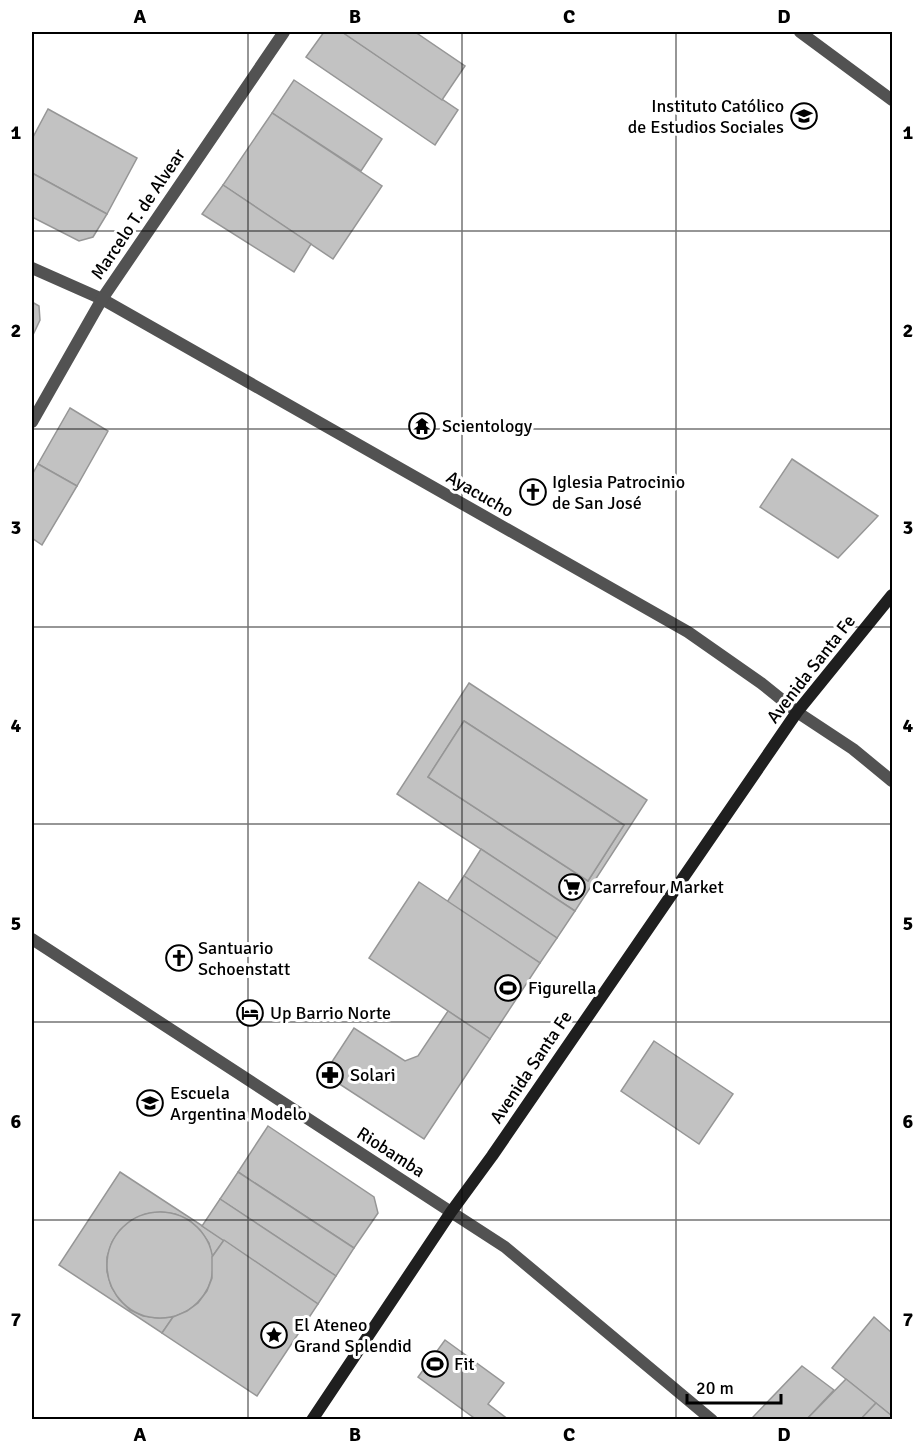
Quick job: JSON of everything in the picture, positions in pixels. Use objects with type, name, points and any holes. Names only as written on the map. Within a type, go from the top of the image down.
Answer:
[{"type":"main road","name":"Avenida Santa Fe","points":[[312,1419],[451,1212],[492,1156],[797,711],[892,595]]},
{"type":"street","name":"Marcelo T. de Alvear","points":[[32,422],[102,299],[284,32]]},
{"type":"street","points":[[800,32],[892,100]]},
{"type":"street","name":"Ayacucho","points":[[32,268],[102,299],[688,632],[853,749],[892,781]]},
{"type":"street","name":"Riobamba","points":[[32,939],[505,1247],[712,1419]]},
{"type":"building","points":[[324,32],[342,32],[458,110],[435,145],[306,57]]},
{"type":"building","points":[[342,32],[415,32],[465,66],[442,100]]},
{"type":"building","points":[[294,80],[382,139],[361,171],[272,113]]},
{"type":"building","points":[[48,109],[137,158],[107,214],[32,173],[32,139]]},
{"type":"building","points":[[272,113],[382,186],[333,259],[223,185]]},
{"type":"building","points":[[32,173],[107,214],[93,237],[79,241],[32,217]]},
{"type":"building","points":[[223,185],[311,244],[294,272],[202,214]]},
{"type":"building","points":[[32,302],[39,306],[40,320],[32,337]]},
{"type":"building","points":[[70,408],[108,431],[77,486],[38,464]]},
{"type":"building","points":[[792,459],[878,516],[838,558],[760,507]]},
{"type":"building","points":[[38,464],[77,486],[42,545],[32,538],[32,475]]},
{"type":"building","points":[[469,683],[647,800],[575,911],[397,794]],"holes":[[[464,721],[624,825],[588,881],[428,777]]]},
{"type":"building","points":[[464,721],[624,825],[588,881],[428,777]]},
{"type":"building","points":[[481,849],[575,911],[557,938],[464,876]]},
{"type":"building","points":[[464,876],[557,938],[540,963],[447,902]]},
{"type":"building","points":[[419,882],[540,963],[490,1039],[369,958]]},
{"type":"building","points":[[448,1011],[490,1039],[424,1139],[324,1074],[354,1028],[405,1061],[418,1056]]},
{"type":"building","points":[[654,1041],[733,1094],[699,1144],[621,1091]]},
{"type":"building","points":[[268,1126],[374,1197],[378,1213],[354,1248],[238,1172]]},
{"type":"building","points":[[120,1172],[224,1240],[212,1257],[209,1243],[189,1220],[175,1214],[161,1212],[146,1214],[132,1220],[120,1230],[112,1242],[107,1257],[107,1272],[111,1286],[130,1310],[143,1316],[173,1317],[162,1333],[59,1265]]},
{"type":"building","points":[[238,1172],[354,1248],[336,1276],[220,1199]]},
{"type":"building","points":[[220,1199],[336,1276],[318,1304],[202,1226]]},
{"type":"building","points":[[160,1212],[180,1216],[198,1227],[209,1245],[213,1265],[209,1285],[198,1303],[180,1314],[160,1318],[140,1314],[122,1303],[111,1285],[107,1265],[111,1245],[122,1227],[140,1216]]},
{"type":"building","points":[[224,1240],[318,1304],[257,1396],[162,1333],[173,1317],[198,1303],[207,1291],[212,1278],[212,1257]]},
{"type":"building","points":[[874,1317],[892,1333],[892,1416],[832,1368]]},
{"type":"building","points":[[445,1340],[504,1383],[488,1404],[509,1420],[477,1420],[418,1377]]},
{"type":"building","points":[[802,1366],[834,1390],[806,1420],[755,1420],[752,1418]]},
{"type":"building","points":[[846,1379],[876,1403],[860,1420],[806,1420]]},
{"type":"building","points":[[876,1403],[892,1416],[892,1420],[860,1420]]},
{"type":"place","name":"Instituto Católico de Estudios Sociales","points":[[804,116]]},
{"type":"place","name":"Scientology","points":[[422,426]]},
{"type":"place","name":"Iglesia Patrocinio de San José","points":[[533,492]]},
{"type":"place","name":"Carrefour Market","points":[[572,887]]},
{"type":"place","name":"Santuario Schoenstatt","points":[[179,958]]},
{"type":"place","name":"Figurella","points":[[508,988]]},
{"type":"place","name":"Up Barrio Norte","points":[[250,1013]]},
{"type":"place","name":"Solari","points":[[330,1075]]},
{"type":"place","name":"Escuela Argentina Modelo","points":[[150,1103]]},
{"type":"place","name":"El Ateneo Grand Splendid","points":[[274,1335]]},
{"type":"place","name":"Fit","points":[[435,1364]]}]
